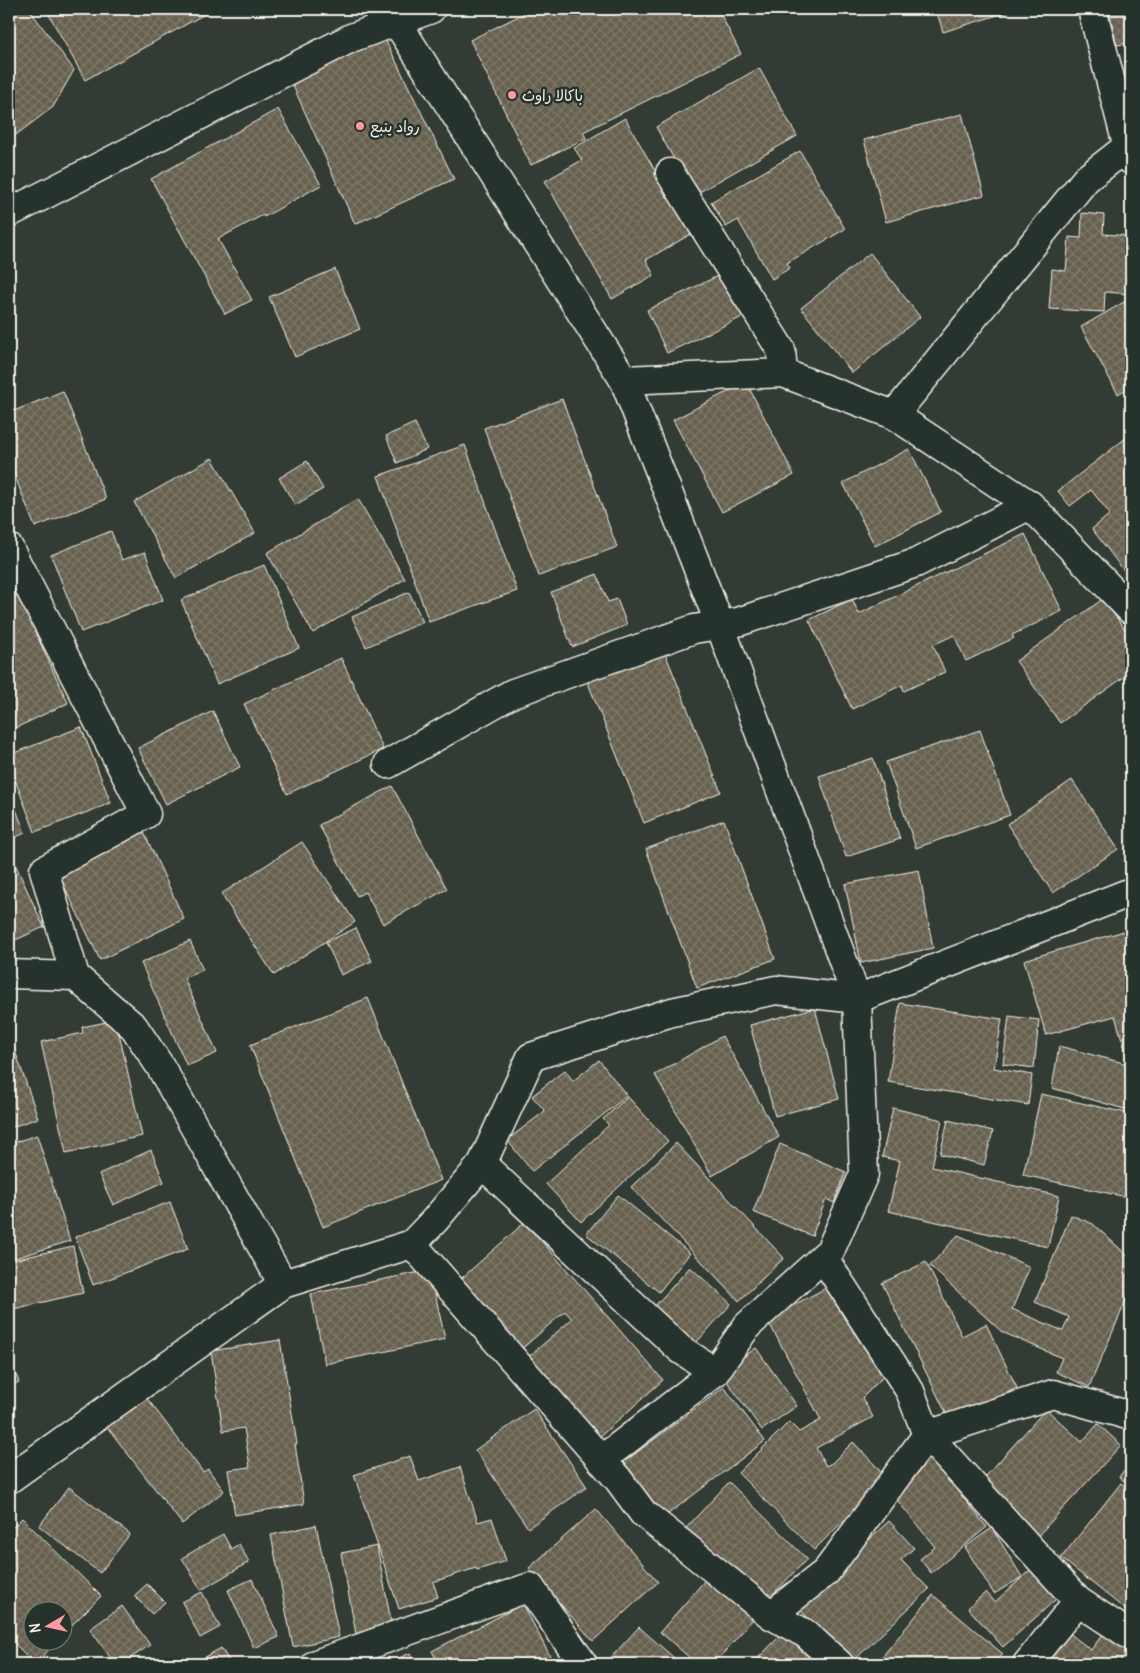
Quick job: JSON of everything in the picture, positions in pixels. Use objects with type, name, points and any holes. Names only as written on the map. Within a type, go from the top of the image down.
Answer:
[{"type":"street","points":[[9,213],[352,38],[390,15],[430,9]]},
{"type":"street","points":[[894,415],[1086,179],[1129,154],[1092,9]]},
{"type":"street","points":[[390,15],[624,380],[720,625],[857,999],[864,1174],[830,1251],[746,1326],[715,1372],[600,1460]]},
{"type":"street","points":[[670,173],[781,350],[783,373]]},
{"type":"street","points":[[624,380],[783,373],[894,415],[1030,505],[1131,610]]},
{"type":"street","points":[[388,764],[513,693],[694,629],[738,622],[916,563],[1030,505]]},
{"type":"street","points":[[9,548],[146,814],[44,870],[75,976],[134,1027],[160,1066],[284,1284]]},
{"type":"street","points":[[9,1479],[284,1284],[412,1244],[435,1220],[482,1164],[531,1057],[672,1012],[776,990],[857,999],[1131,892]]},
{"type":"street","points":[[9,974],[75,976]]},
{"type":"street","points":[[482,1164],[680,1350],[715,1372]]},
{"type":"street","points":[[412,1244],[618,1479],[643,1512],[771,1615],[806,1634],[839,1664]]},
{"type":"street","points":[[823,1258],[910,1392],[927,1435],[1078,1601],[1131,1636]]},
{"type":"street","points":[[771,1615],[826,1572],[927,1435],[1053,1394],[1131,1416]]},
{"type":"street","points":[[316,1664],[530,1588],[583,1664]]},
{"type":"street","points":[[1027,1664],[1078,1601]]},
{"type":"building","points":[[9,9],[29,9],[74,70],[53,107],[9,140]]},
{"type":"building","points":[[46,9],[214,9],[85,80]]},
{"type":"building","points":[[533,9],[718,9],[741,54],[583,132],[586,138],[531,165],[470,40]]},
{"type":"building","points":[[936,9],[1017,9],[943,32]]},
{"type":"building","points":[[1109,9],[1131,9],[1131,43],[1116,45]]},
{"type":"building","points":[[384,37],[454,179],[355,224],[290,79]]},
{"type":"building","points":[[759,68],[797,136],[694,195],[656,127]]},
{"type":"building","points":[[278,109],[321,185],[264,217],[263,215],[218,239],[252,300],[225,314],[151,179]]},
{"type":"building","points":[[962,114],[984,195],[886,222],[864,140]]},
{"type":"building","points":[[625,118],[691,234],[646,260],[654,275],[612,299],[545,181],[582,160],[574,148]]},
{"type":"building","points":[[800,151],[845,229],[787,263],[790,268],[772,279],[738,220],[726,227],[711,202]]},
{"type":"building","points":[[1082,213],[1104,215],[1103,234],[1131,236],[1131,294],[1105,292],[1104,312],[1049,309],[1052,269],[1066,271],[1069,237],[1081,238]]},
{"type":"building","points":[[870,253],[920,317],[852,373],[801,308]]},
{"type":"building","points":[[335,269],[360,329],[295,357],[269,297]]},
{"type":"building","points":[[724,273],[744,316],[667,353],[647,310]]},
{"type":"building","points":[[1131,298],[1131,386],[1118,394],[1081,327]]},
{"type":"building","points":[[746,382],[794,475],[722,512],[673,420]]},
{"type":"building","points":[[63,391],[106,499],[35,527],[9,461],[9,413]]},
{"type":"building","points":[[562,399],[617,547],[539,576],[484,428]]},
{"type":"building","points":[[415,423],[427,449],[397,463],[386,436]]},
{"type":"building","points":[[1131,434],[1131,573],[1128,576],[1092,529],[1110,514],[1091,490],[1070,506],[1058,491]]},
{"type":"building","points":[[465,445],[517,591],[429,622],[378,476]]},
{"type":"building","points":[[909,449],[941,512],[875,546],[843,483]]},
{"type":"building","points":[[212,458],[255,533],[176,578],[134,502]]},
{"type":"building","points":[[307,461],[323,489],[295,505],[279,478]]},
{"type":"building","points":[[358,499],[405,579],[313,633],[267,553]]},
{"type":"building","points":[[111,531],[122,560],[145,552],[163,600],[81,632],[51,555]]},
{"type":"building","points":[[1025,534],[1062,611],[1012,635],[1014,638],[966,661],[954,635],[933,645],[945,672],[904,691],[902,685],[852,709],[809,620],[852,599],[859,614]]},
{"type":"building","points":[[264,565],[299,648],[217,684],[181,600]]},
{"type":"building","points":[[597,574],[608,602],[617,599],[627,625],[572,647],[551,592]]},
{"type":"building","points":[[16,590],[68,703],[9,731],[9,593]]},
{"type":"building","points":[[409,592],[423,622],[366,647],[352,617]]},
{"type":"building","points":[[1103,599],[1131,638],[1131,672],[1060,723],[1016,661]]},
{"type":"building","points":[[663,648],[721,792],[644,823],[586,678]]},
{"type":"building","points":[[341,658],[383,749],[287,794],[244,704]]},
{"type":"building","points":[[213,711],[240,767],[166,804],[138,748]]},
{"type":"building","points":[[81,727],[111,803],[35,832],[9,764],[9,755]]},
{"type":"building","points":[[980,730],[1010,815],[916,848],[886,762]]},
{"type":"building","points":[[873,758],[900,839],[846,857],[819,776]]},
{"type":"building","points":[[1072,780],[1118,849],[1053,893],[1007,824]]},
{"type":"building","points":[[392,786],[447,889],[383,924],[365,892],[357,896],[319,825]]},
{"type":"building","points":[[9,791],[25,833],[9,840]]},
{"type":"building","points":[[724,820],[775,959],[697,988],[646,849]]},
{"type":"building","points":[[141,826],[184,919],[100,960],[55,867]]},
{"type":"building","points":[[302,842],[355,922],[274,975],[221,894]]},
{"type":"building","points":[[9,853],[44,927],[9,943]]},
{"type":"building","points":[[919,870],[933,948],[861,963],[845,884]]},
{"type":"building","points":[[356,928],[372,961],[341,975],[326,942]]},
{"type":"building","points":[[1131,929],[1131,1052],[1126,1053],[1115,1016],[1046,1035],[1024,960]]},
{"type":"building","points":[[190,941],[203,970],[184,978],[217,1053],[187,1066],[141,963]]},
{"type":"building","points":[[368,998],[441,1180],[323,1227],[250,1045]]},
{"type":"building","points":[[900,1003],[1002,1019],[994,1068],[1032,1075],[1028,1105],[888,1082]]},
{"type":"building","points":[[815,1008],[839,1099],[775,1116],[750,1025]]},
{"type":"building","points":[[1009,1016],[1039,1020],[1034,1068],[1003,1064]]},
{"type":"building","points":[[116,1020],[142,1136],[66,1153],[41,1042],[83,1033],[82,1027]]},
{"type":"building","points":[[9,1033],[38,1118],[9,1128]]},
{"type":"building","points":[[722,1036],[779,1137],[712,1176],[655,1075]]},
{"type":"building","points":[[1059,1046],[1131,1065],[1131,1111],[1052,1088]]},
{"type":"building","points":[[599,1060],[627,1096],[532,1171],[507,1140],[545,1111],[532,1096],[565,1070],[573,1081]]},
{"type":"building","points":[[1041,1094],[1131,1114],[1131,1198],[1023,1175]]},
{"type":"building","points":[[628,1097],[668,1141],[581,1222],[546,1184],[609,1125],[603,1119]]},
{"type":"building","points":[[893,1108],[942,1120],[932,1167],[1059,1196],[1048,1247],[888,1211],[900,1161],[882,1157]]},
{"type":"building","points":[[948,1120],[993,1131],[984,1165],[940,1154]]},
{"type":"building","points":[[37,1135],[70,1241],[9,1260],[9,1144]]},
{"type":"building","points":[[676,1143],[784,1258],[739,1301],[631,1187]]},
{"type":"building","points":[[780,1144],[846,1172],[834,1203],[826,1199],[812,1236],[753,1212]]},
{"type":"building","points":[[151,1150],[164,1182],[113,1205],[99,1174]]},
{"type":"building","points":[[618,1195],[690,1253],[659,1292],[586,1234]]},
{"type":"building","points":[[170,1202],[188,1249],[93,1285],[75,1237]]},
{"type":"building","points":[[1071,1215],[1093,1224],[1131,1259],[1131,1289],[1089,1387],[1056,1372],[1062,1358],[1002,1332],[930,1266],[958,1235],[1030,1267],[1012,1309],[1063,1331],[1069,1317],[1035,1302]]},
{"type":"building","points":[[525,1222],[663,1380],[596,1440],[525,1360],[572,1319],[565,1311],[517,1353],[455,1284]]},
{"type":"building","points":[[73,1246],[83,1293],[9,1310],[9,1261]]},
{"type":"building","points":[[926,1262],[962,1336],[986,1324],[1017,1388],[950,1421],[882,1283]]},
{"type":"building","points":[[690,1267],[731,1304],[695,1344],[654,1307]]},
{"type":"building","points":[[430,1270],[445,1339],[325,1364],[311,1294]]},
{"type":"building","points":[[828,1287],[845,1320],[867,1342],[885,1375],[862,1398],[873,1417],[816,1448],[826,1466],[832,1463],[853,1442],[877,1467],[885,1480],[814,1550],[738,1473],[789,1422],[799,1432],[821,1420],[767,1319]]},
{"type":"building","points":[[280,1340],[297,1444],[295,1444],[304,1504],[235,1515],[228,1470],[250,1467],[244,1428],[223,1431],[211,1351]]},
{"type":"building","points":[[756,1348],[797,1406],[762,1430],[721,1373]]},
{"type":"building","points":[[9,1358],[19,1382],[9,1387]]},
{"type":"building","points":[[724,1387],[765,1441],[664,1517],[624,1462]]},
{"type":"building","points":[[143,1393],[203,1472],[208,1469],[224,1491],[182,1524],[104,1423]]},
{"type":"building","points":[[534,1409],[587,1487],[528,1528],[475,1450]]},
{"type":"building","points":[[1046,1409],[1082,1442],[1098,1424],[1121,1445],[1036,1538],[978,1485]]},
{"type":"building","points":[[410,1456],[419,1481],[460,1467],[478,1522],[492,1518],[506,1561],[477,1570],[476,1568],[433,1582],[438,1597],[399,1609],[354,1475]]},
{"type":"building","points":[[930,1457],[987,1527],[931,1573],[920,1559],[935,1547],[889,1490]]},
{"type":"building","points":[[1131,1461],[1131,1486],[1119,1477]]},
{"type":"building","points":[[729,1482],[807,1559],[763,1604],[686,1528]]},
{"type":"building","points":[[1121,1483],[1131,1491],[1131,1614],[1061,1558]]},
{"type":"building","points":[[69,1487],[130,1534],[100,1573],[39,1526]]},
{"type":"building","points":[[596,1509],[658,1582],[593,1641],[529,1568]]},
{"type":"building","points":[[22,1518],[101,1596],[72,1625],[72,1600],[22,1600],[22,1650],[48,1650],[35,1664],[9,1638],[9,1531]]},
{"type":"building","points":[[889,1521],[914,1548],[901,1560],[929,1589],[850,1664],[797,1606]]},
{"type":"building","points":[[316,1525],[339,1637],[293,1647],[271,1535]]},
{"type":"building","points":[[992,1528],[1022,1577],[994,1594],[965,1547]]},
{"type":"building","points":[[223,1534],[231,1549],[239,1544],[249,1562],[201,1590],[182,1558]]},
{"type":"building","points":[[377,1546],[392,1627],[356,1634],[341,1553]]},
{"type":"building","points":[[1030,1570],[1056,1599],[1003,1647],[968,1608],[986,1592],[995,1602]]},
{"type":"building","points":[[713,1571],[760,1611],[714,1664],[697,1664],[660,1632]]},
{"type":"building","points":[[252,1579],[279,1637],[254,1648],[228,1590]]},
{"type":"building","points":[[147,1584],[165,1602],[152,1614],[134,1596]]},
{"type":"building","points":[[202,1592],[220,1627],[200,1638],[182,1602]]},
{"type":"building","points":[[933,1595],[1003,1654],[994,1664],[876,1664]]},
{"type":"building","points":[[523,1604],[554,1664],[439,1664],[432,1651]]},
{"type":"building","points":[[122,1606],[150,1645],[122,1664],[115,1664],[90,1629]]},
{"type":"building","points":[[1109,1626],[1131,1647],[1118,1664],[1037,1664],[1064,1629],[1091,1650]]},
{"type":"building","points":[[639,1627],[681,1664],[605,1664]]},
{"type":"building","points":[[787,1629],[823,1664],[752,1664]]},
{"type":"building","points":[[221,1648],[231,1664],[193,1664]]},
{"type":"building","points":[[410,1653],[415,1664],[386,1664]]},
{"type":"place","name":"باكالا راوث","points":[[512,95]]},
{"type":"place","name":"رواد ينبع","points":[[360,126]]}]
